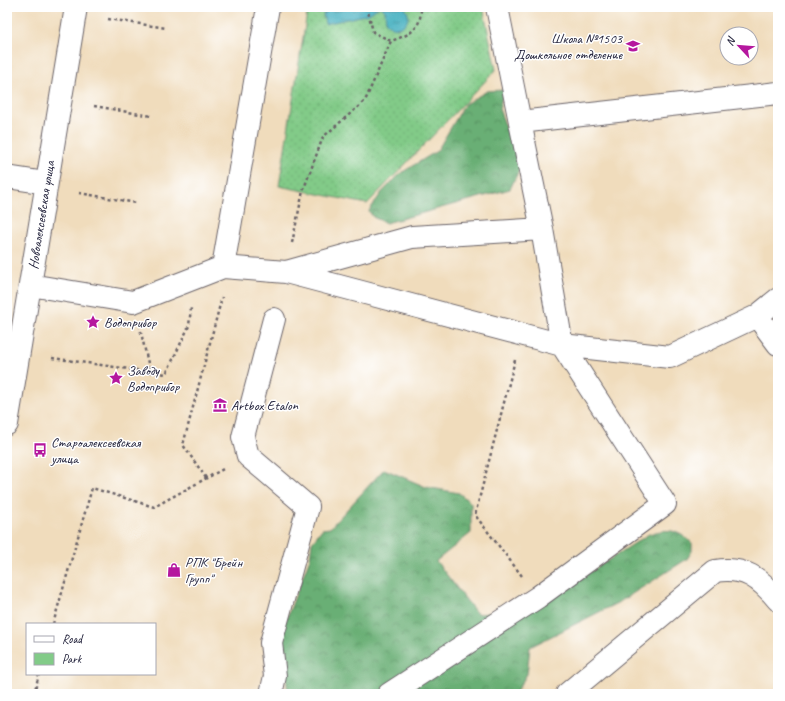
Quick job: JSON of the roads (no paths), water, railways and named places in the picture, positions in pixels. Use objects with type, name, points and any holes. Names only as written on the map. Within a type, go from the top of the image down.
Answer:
[{"type":"street","name":"Новоалексеевская улица","points":[[7,424],[76,7]]},
{"type":"street","points":[[226,268],[268,7]]},
{"type":"street","points":[[389,694],[538,597],[665,504],[562,345],[542,229],[497,7]]},
{"type":"street","points":[[520,122],[778,93]]},
{"type":"street","points":[[7,177],[46,183]]},
{"type":"street","points":[[286,272],[412,237],[542,229]]},
{"type":"street","points":[[30,285],[133,302],[226,268],[286,272],[562,345],[670,357],[758,316],[778,299]]},
{"type":"street","points":[[758,316],[778,344]]},
{"type":"street","points":[[271,694],[275,676],[271,643],[308,507],[248,456],[243,436],[274,318]]},
{"type":"street","points":[[567,694],[715,571],[728,569],[741,570],[766,586],[778,600]]},
{"type":"water","points":[[325,7],[334,7],[335,11],[354,7],[379,7],[369,14],[325,24],[323,14],[326,13]]},
{"type":"water","points":[[381,7],[404,7],[408,16],[407,21],[401,27],[391,27],[386,23],[385,11]]},
{"type":"place","name":"Школа №1503 Дошкольное отделение","points":[[633,46]]},
{"type":"place","name":"Водоприбор","points":[[93,322]]},
{"type":"place","name":"Заводу Водоприбор","points":[[116,378]]},
{"type":"place","name":"Artbox Etalon","points":[[220,405]]},
{"type":"place","name":"Староалексеевская улица","points":[[40,450]]},
{"type":"place","name":"РПК \"Брейн Групп\"","points":[[174,570]]}]
